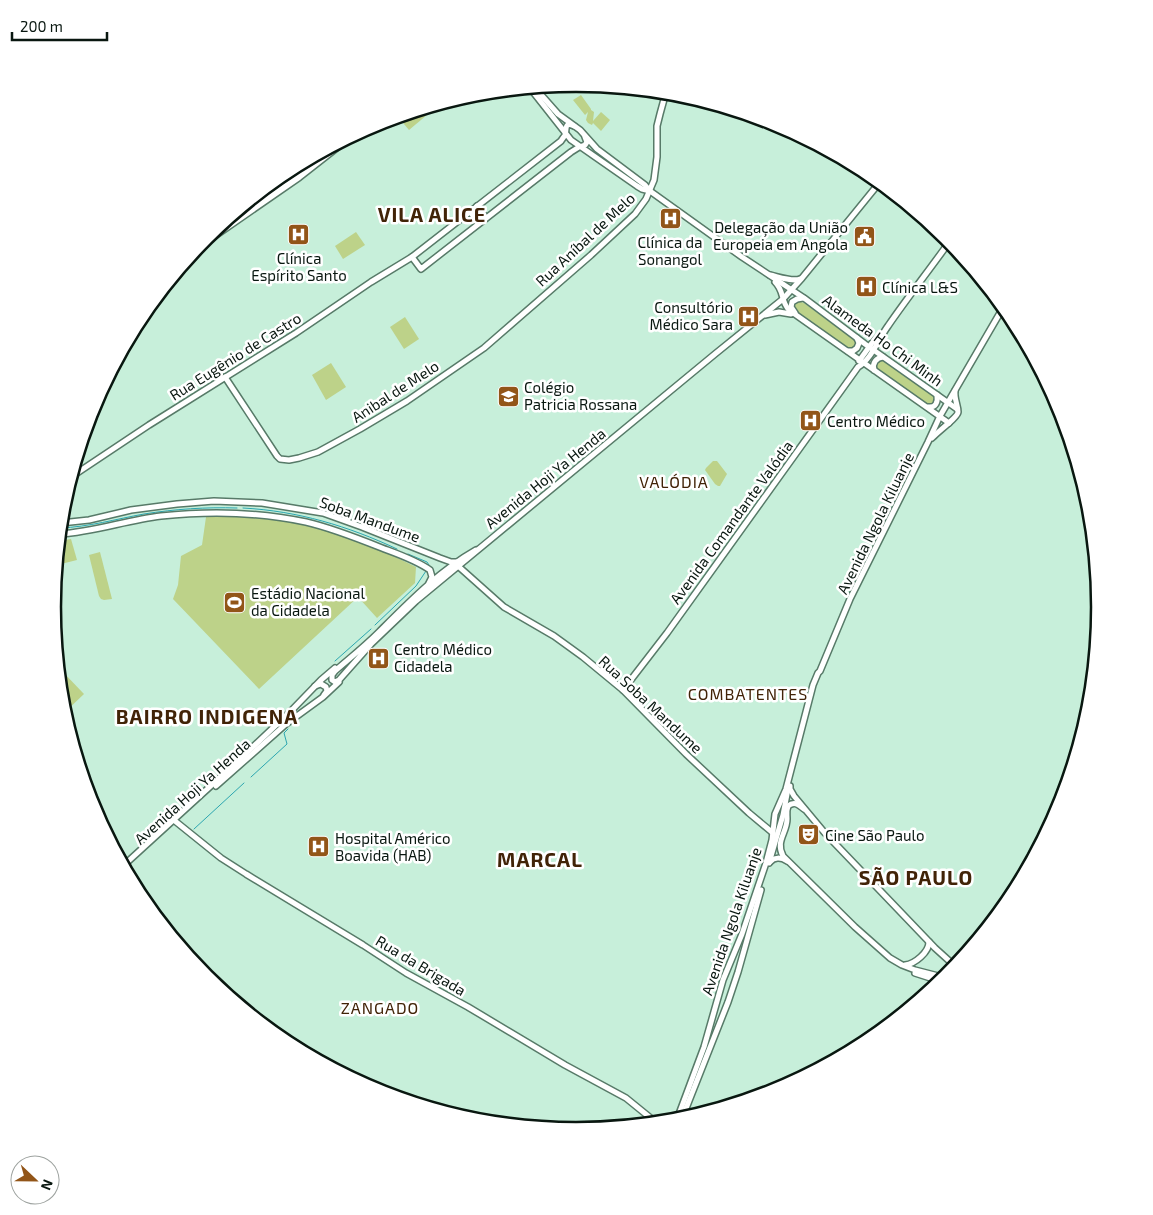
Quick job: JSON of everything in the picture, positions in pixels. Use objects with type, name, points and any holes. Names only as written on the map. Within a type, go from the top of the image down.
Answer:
[{"type":"highway","points":[[237,220],[320,160]]},
{"type":"main road","points":[[540,93],[561,117],[584,134],[597,149],[645,185],[650,191],[767,275],[781,288],[787,308],[799,317]]},
{"type":"main road","points":[[535,94],[571,140],[637,186],[650,191]]},
{"type":"main road","name":"Rua Aníbal de Melo","points":[[484,348],[591,255],[635,214],[644,202],[650,191],[657,162],[658,126],[665,100]]},
{"type":"main road","name":"Rua Eugênio de Castro","points":[[80,471],[412,257],[561,141],[567,126],[574,126]]},
{"type":"main road","points":[[412,257],[421,269],[571,152],[586,143],[584,134]]},
{"type":"main road","name":"Avenida Hoji Ya Henda","points":[[129,863],[291,712],[325,676],[348,660],[425,587],[476,550],[783,299],[875,188]]},
{"type":"main road","points":[[477,206],[486,218]]},
{"type":"main road","points":[[470,212],[479,224]]},
{"type":"main road","name":"Avenida Comandante Valódia","points":[[623,690],[667,633],[945,247]]},
{"type":"main road","points":[[767,275],[796,281],[802,278]]},
{"type":"main road","name":"Alameda Ho Chi Minh","points":[[767,275],[804,298],[871,349],[957,409]]},
{"type":"main road","points":[[802,278],[800,292],[804,298]]},
{"type":"main road","points":[[783,299],[791,295],[804,298]]},
{"type":"main road","points":[[799,317],[792,310],[791,304],[794,300],[804,298]]},
{"type":"main road","points":[[759,318],[780,312],[799,317]]},
{"type":"main road","name":"Avenida Ngola Kiluanje","points":[[685,1111],[738,972],[783,815],[820,671],[850,599],[940,416],[1000,314]]},
{"type":"main road","name":"Alameda Ho Chi Minh","points":[[799,317],[949,422]]},
{"type":"main road","points":[[848,351],[857,348],[857,338]]},
{"type":"main road","name":"Anibal de Melo","points":[[226,378],[277,456],[280,459],[289,460],[318,452],[360,429],[407,401],[484,348]]},
{"type":"main road","points":[[874,370],[874,363],[878,358],[883,357]]},
{"type":"main road","points":[[928,442],[957,416],[956,388]]},
{"type":"main road","points":[[928,407],[936,404],[938,401],[937,395]]},
{"type":"main road","name":"Soba Mandume","points":[[69,522],[171,504],[214,501],[306,522],[355,537],[430,570],[432,577],[425,587]]},
{"type":"main road","name":"Soba Mandume","points":[[67,533],[105,528],[146,518],[200,514],[262,503],[323,513],[406,546],[459,563]]},
{"type":"main road","points":[[401,556],[406,546]]},
{"type":"main road","name":"Avenida Hoji Ya Henda","points":[[129,863],[286,724],[324,697],[371,644],[459,563]]},
{"type":"main road","name":"Rua Soba Mandume","points":[[459,563],[504,607],[554,636],[623,690],[686,754],[773,833]]},
{"type":"main road","points":[[348,660],[333,673],[332,680],[337,682],[350,668]]},
{"type":"main road","name":"Avenida Ngola Kiluanje","points":[[680,1112],[704,1047],[720,991],[738,946],[767,858],[776,810],[784,795],[813,685],[820,671]]},
{"type":"main road","points":[[315,686],[320,684],[326,687],[327,691],[324,697]]},
{"type":"main road","points":[[790,783],[791,792],[824,832],[950,962]]},
{"type":"main road","points":[[804,808],[795,803],[787,809],[787,820],[780,847],[783,856],[890,958],[916,972],[934,979]]},
{"type":"main road","name":"Rua da Brigada","points":[[175,821],[221,858],[246,874],[406,973],[626,1098],[650,1117]]},
{"type":"main road","points":[[769,863],[772,859],[778,858],[789,862]]},
{"type":"main road","points":[[902,965],[914,962],[928,948],[929,942]]},
{"type":"main road","points":[[916,972],[915,964],[931,948],[936,949]]},
{"type":"main road","points":[[895,961],[899,966],[908,971],[937,976]]},
{"type":"main road","points":[[728,968],[730,974],[734,975],[738,972]]},
{"type":"main road","points":[[720,991],[722,988],[728,987],[731,993]]},
{"type":"green space","points":[[581,95],[594,112],[593,121],[601,112],[610,120],[601,131],[593,123],[592,125],[588,123],[586,120],[588,112],[585,115],[573,100]]},
{"type":"green space","points":[[427,115],[409,130],[403,123]]},
{"type":"green space","points":[[356,232],[365,245],[343,259],[335,246]]},
{"type":"green space","points":[[798,301],[804,303],[855,340],[857,343],[854,349],[849,349],[796,311],[794,306]]},
{"type":"green space","points":[[405,317],[419,339],[404,349],[390,327]]},
{"type":"green space","points":[[879,361],[883,361],[934,395],[936,399],[933,405],[927,405],[877,370],[875,365]]},
{"type":"green space","points":[[331,363],[346,387],[326,400],[312,375]]},
{"type":"green space","points":[[713,461],[717,461],[727,474],[720,486],[715,484],[705,470]]},
{"type":"green space","points":[[206,517],[248,517],[295,522],[343,535],[369,544],[416,567],[415,583],[377,618],[358,597],[259,689],[173,599],[178,585],[181,556],[202,545]]},
{"type":"green space","points":[[71,539],[77,560],[63,563],[66,540]]},
{"type":"green space","points":[[100,552],[112,599],[104,600],[99,596],[89,555]]},
{"type":"green space","points":[[66,675],[84,694],[71,707]]},
{"type":"waterway","points":[[68,527],[167,511],[237,508]]},
{"type":"waterway","points":[[243,508],[283,512],[322,521],[360,533],[397,549]]},
{"type":"waterway","points":[[408,554],[427,562],[429,565]]},
{"type":"waterway","points":[[375,625],[416,586],[426,571]]},
{"type":"waterway","points":[[335,661],[371,629]]},
{"type":"waterway","points":[[251,777],[287,744],[284,733],[288,729]]},
{"type":"waterway","points":[[194,829],[244,783]]},
{"type":"place","name":"Clínica da Sonangol","points":[[670,219]]},
{"type":"place","name":"Clínica Espírito Santo","points":[[299,235]]},
{"type":"place","name":"Delegação da União Europeia em Angola","points":[[864,236]]},
{"type":"place","name":"Clínica L&S","points":[[866,287]]},
{"type":"place","name":"Consultório Médico Sara","points":[[749,316]]},
{"type":"place","name":"Colégio Patricia Rossana","points":[[508,396]]},
{"type":"place","name":"Centro Médico","points":[[811,421]]},
{"type":"place","name":"Estádio Nacional da Cidadela","points":[[235,602]]},
{"type":"place","name":"Centro Médico Cidadela","points":[[378,658]]},
{"type":"place","name":"Cine São Paulo","points":[[809,835]]},
{"type":"place","name":"Hospital Américo Boavida (HAB)","points":[[319,847]]},
{"type":"district","name":"VILA ALICE","points":[[432,214]]},
{"type":"district","name":"VALÓDIA","points":[[674,481]]},
{"type":"district","name":"COMBATENTES","points":[[748,693]]},
{"type":"district","name":"BAIRRO INDIGENA","points":[[207,716]]},
{"type":"district","name":"MARCAL","points":[[540,859]]},
{"type":"district","name":"SÃO PAULO","points":[[916,877]]},
{"type":"district","name":"ZANGADO","points":[[380,1007]]}]
